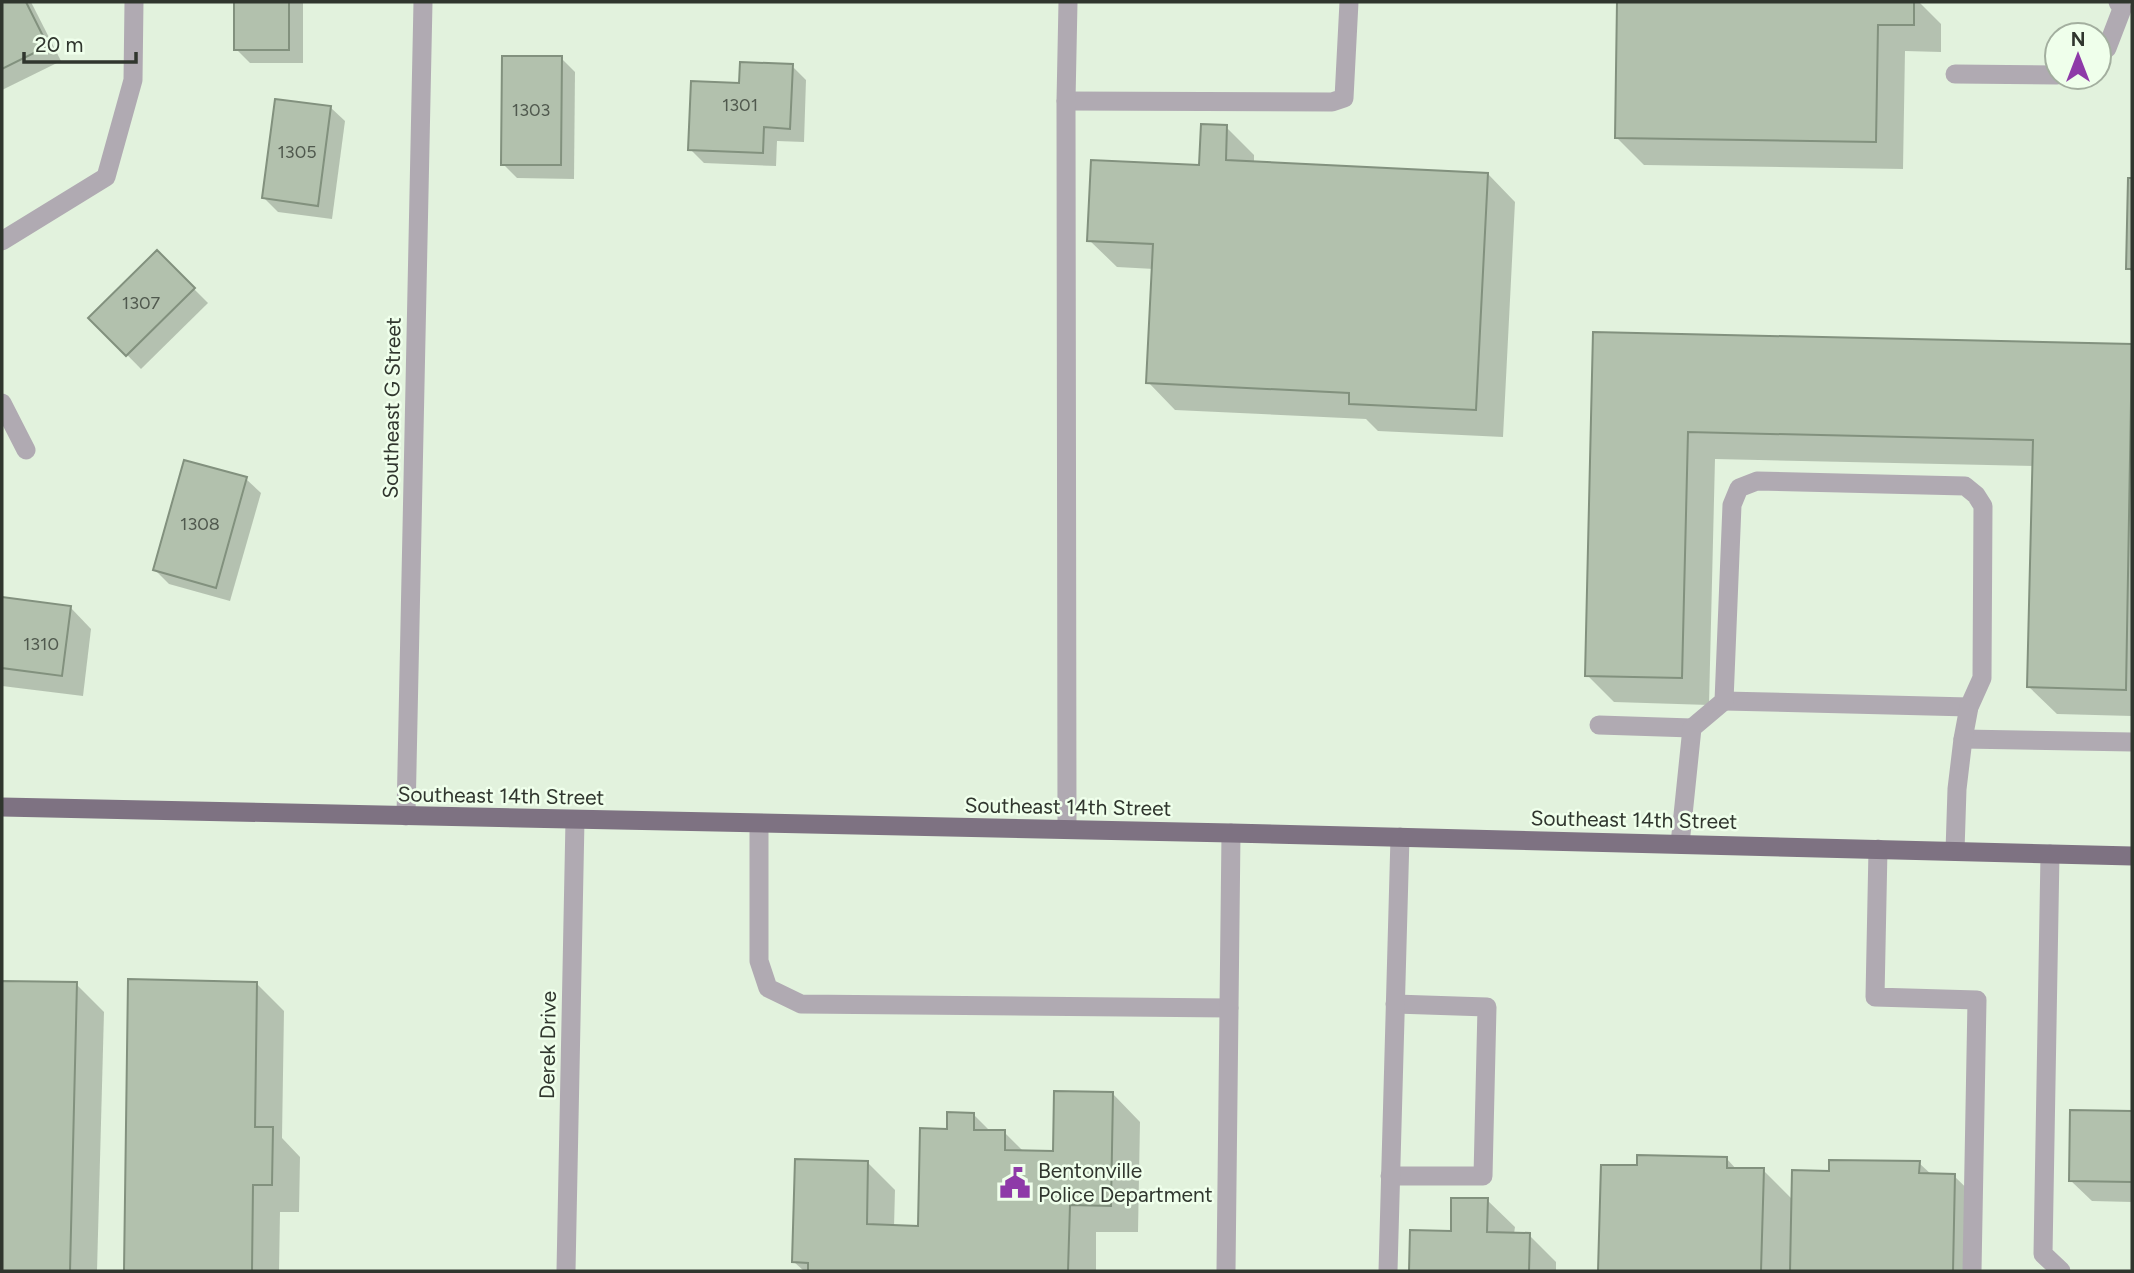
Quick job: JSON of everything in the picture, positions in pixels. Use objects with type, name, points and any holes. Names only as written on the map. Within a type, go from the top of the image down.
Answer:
[{"type":"main road","name":"Southeast 14th Street","points":[[2,807],[575,821],[1067,829],[2132,856]]},
{"type":"street","points":[[2,241],[106,177],[133,80],[135,2]]},
{"type":"street","name":"Southeast G Street","points":[[406,816],[423,2]]},
{"type":"street","points":[[1067,829],[1068,2]]},
{"type":"street","points":[[1066,100],[1332,102],[1344,98],[1349,2]]},
{"type":"street","points":[[2113,34],[2124,7]]},
{"type":"street","points":[[1955,74],[2043,75]]},
{"type":"street","points":[[2,403],[26,450]]},
{"type":"street","points":[[1724,701],[1731,505],[1739,488],[1757,481],[1965,486],[1976,495],[1983,506],[1982,678],[1969,707],[1963,739],[1955,851]]},
{"type":"street","points":[[1599,725],[1692,728],[1724,701],[1969,707]]},
{"type":"street","points":[[1680,844],[1692,728]]},
{"type":"street","points":[[1963,739],[2132,742]]},
{"type":"street","name":"Derek Drive","points":[[566,1271],[575,821]]},
{"type":"street","points":[[759,824],[759,961],[768,988],[801,1004],[1229,1008]]},
{"type":"street","points":[[1226,1271],[1231,833]]},
{"type":"street","points":[[1388,1271],[1400,837]]},
{"type":"street","points":[[1878,849],[1875,997],[1977,1000],[1972,1271]]},
{"type":"street","points":[[2050,854],[2043,1254],[2061,1271]]},
{"type":"street","points":[[1390,1176],[1483,1176],[1487,1007],[1395,1004]]},
{"type":"building","points":[[2,2],[26,2],[48,46],[2,69]]},
{"type":"building","points":[[234,2],[289,2],[289,50],[234,50]]},
{"type":"building","points":[[1617,2],[1914,2],[1914,25],[1878,25],[1876,142],[1615,138]]},
{"type":"building","points":[[502,56],[562,56],[561,165],[501,165]]},
{"type":"building","points":[[740,62],[793,64],[790,129],[764,127],[763,153],[688,150],[691,81],[739,83]]},
{"type":"building","points":[[275,99],[331,106],[318,206],[262,198]]},
{"type":"building","points":[[1201,124],[1227,125],[1226,160],[1488,173],[1476,410],[1349,404],[1349,393],[1146,383],[1153,244],[1087,241],[1091,160],[1199,165]]},
{"type":"building","points":[[2128,178],[2132,178],[2132,269],[2126,269]]},
{"type":"building","points":[[157,250],[195,288],[126,356],[88,318]]},
{"type":"building","points":[[1593,332],[2132,344],[2126,690],[2027,687],[2033,440],[1688,432],[1682,678],[1585,676]]},
{"type":"building","points":[[184,460],[247,477],[216,588],[153,570]]},
{"type":"building","points":[[2,597],[71,606],[62,676],[2,668]]},
{"type":"building","points":[[128,979],[257,982],[255,1127],[273,1127],[272,1185],[253,1185],[252,1271],[124,1271]]},
{"type":"building","points":[[2,981],[77,982],[70,1271],[2,1271]]},
{"type":"building","name":"Bentonville Police Department","points":[[1054,1091],[1113,1092],[1111,1206],[1070,1205],[1068,1271],[808,1271],[808,1263],[792,1262],[795,1159],[868,1161],[867,1224],[918,1226],[920,1128],[947,1129],[947,1112],[974,1113],[974,1130],[1005,1130],[1005,1150],[1053,1151]]},
{"type":"building","points":[[2070,1110],[2132,1111],[2132,1182],[2069,1181]]},
{"type":"building","points":[[1637,1155],[1727,1157],[1727,1168],[1764,1168],[1761,1271],[1598,1271],[1601,1165],[1637,1165]]},
{"type":"building","points":[[1829,1160],[1920,1161],[1919,1173],[1955,1174],[1953,1271],[1790,1271],[1792,1170],[1829,1171]]},
{"type":"building","points":[[1451,1198],[1488,1198],[1487,1232],[1530,1233],[1529,1271],[1409,1271],[1410,1230],[1451,1231]]},
{"type":"place","name":"Bentonville Police Department","points":[[1015,1183]]}]
